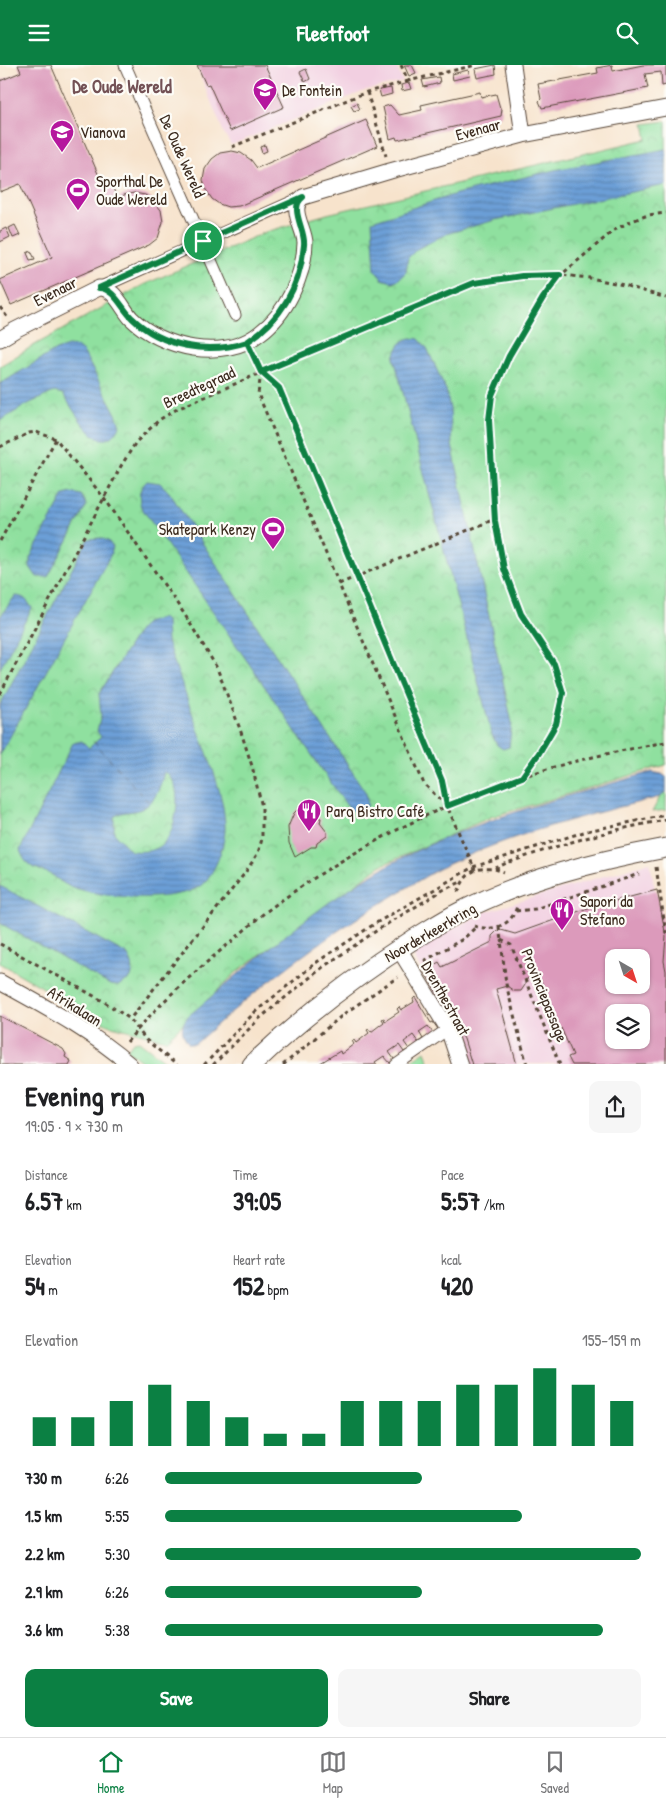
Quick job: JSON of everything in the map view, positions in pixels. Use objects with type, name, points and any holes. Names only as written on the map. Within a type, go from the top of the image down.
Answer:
[{"type":"street","name":"De Oude Wereld","points":[[125,65],[235,315]]},
{"type":"street","points":[[513,65],[523,135]]},
{"type":"street","name":"Evenaar","points":[[0,339],[99,288],[303,197],[523,135],[666,108]]},
{"type":"street","name":"Evenaar","points":[[99,288],[105,288],[110,292],[131,318],[155,335],[184,346],[212,350],[230,348],[247,342],[261,333],[276,319],[293,291],[301,266],[305,242],[296,208],[298,201],[303,197]]},
{"type":"street","name":"Noorderkeerkring","points":[[253,1064],[293,1026],[319,1005],[399,949],[460,912],[516,887],[606,860],[659,849]]},
{"type":"street","name":"Drenthestraat","points":[[399,949],[448,1029],[460,1064]]},
{"type":"street","name":"Afrikalaan","points":[[0,982],[66,1019],[114,1059],[127,1064]]},
{"type":"street","points":[[397,1064],[448,1029]]},
{"type":"path","points":[[401,65],[409,81]]},
{"type":"path","points":[[232,147],[367,92],[476,65]]},
{"type":"path","points":[[367,92],[390,171]]},
{"type":"path","points":[[522,777],[556,724],[563,693],[554,664],[521,614],[504,569],[495,519],[489,435],[492,395],[509,356],[543,298],[560,275],[613,231],[629,222],[648,215],[666,213]]},
{"type":"path","name":"Breedtegraad","points":[[0,694],[136,441],[159,420],[177,409],[474,283],[522,276],[560,275],[590,278],[624,285],[666,298]]},
{"type":"path","points":[[247,342],[261,372],[279,388],[442,781],[447,806],[475,871],[495,869],[512,861],[577,840],[633,825],[666,820]]},
{"type":"path","points":[[261,372],[258,394],[424,784],[447,806]]},
{"type":"path","points":[[0,447],[29,433],[36,432],[56,439],[104,499],[185,615],[217,668],[243,738],[262,807],[262,839],[258,853],[245,873],[130,1019]]},
{"type":"path","points":[[0,541],[56,439]]},
{"type":"path","points":[[339,584],[431,544],[495,519]]},
{"type":"path","points":[[137,1031],[157,1007],[197,969],[271,908],[351,855],[447,806],[522,777],[612,751],[666,742]]},
{"type":"path","points":[[659,849],[656,870],[666,933]]},
{"type":"path","points":[[656,870],[666,869]]},
{"type":"path","points":[[516,911],[535,909],[641,873]]},
{"type":"path","name":"Noorderkeerkring","points":[[214,1064],[260,1018],[323,967],[379,929],[443,890],[462,882]]},
{"type":"path","name":"Noorderkeerkring","points":[[284,1064],[345,1013],[410,968],[463,939],[476,927],[487,929],[499,927]]},
{"type":"path","name":"Provinciepassage","points":[[499,927],[506,984],[527,1064]]},
{"type":"path","name":"Provinciepassage","points":[[501,940],[510,945],[560,1064]]},
{"type":"path","points":[[0,944],[103,1001],[130,1019],[137,1031],[146,1040],[176,1064]]},
{"type":"shaded area","name":"De Fontein","points":[[196,65],[396,65],[403,82],[367,90],[231,145],[224,133]]},
{"type":"shaded area","points":[[650,862],[666,950],[666,1064],[466,1064],[459,1044],[411,951],[485,912]]},
{"type":"green space","points":[[666,121],[666,765],[491,817],[380,866],[238,971],[166,1040],[108,1025],[0,963],[0,366],[143,285],[266,232],[327,214],[647,139],[644,124]]},
{"type":"green space","points":[[666,793],[666,810],[652,812],[660,797]]},
{"type":"green space","points":[[139,1041],[169,1064],[145,1064],[127,1050],[133,1042]]},
{"type":"green space","points":[[425,1051],[430,1064],[406,1064]]},
{"type":"water","points":[[666,149],[666,185],[495,220],[446,234],[417,249],[408,258],[406,272],[399,279],[392,282],[382,279],[375,270],[372,221],[456,194],[554,170]]},
{"type":"water","points":[[411,338],[419,339],[427,348],[446,390],[450,409],[452,445],[512,723],[509,747],[503,749],[497,745],[492,735],[394,358],[400,345]]},
{"type":"water","points":[[68,346],[77,347],[84,353],[116,414],[120,426],[113,436],[105,439],[97,437],[88,430],[63,394],[54,392],[28,404],[0,421],[0,384],[56,350]]},
{"type":"water","points":[[147,481],[160,483],[169,492],[366,793],[368,805],[362,812],[354,812],[347,806],[141,507],[140,493]]},
{"type":"water","points":[[72,493],[81,495],[87,505],[48,577],[37,577],[30,567],[30,558],[64,495]]},
{"type":"water","points":[[101,538],[108,541],[113,547],[110,556],[0,755],[0,705],[88,539]]},
{"type":"water","points":[[15,596],[25,599],[32,608],[0,669],[0,617]]},
{"type":"water","points":[[162,618],[166,621],[167,642],[222,800],[225,833],[214,869],[209,877],[197,888],[169,896],[113,896],[67,885],[50,874],[31,866],[25,860],[20,850],[73,743],[82,741],[89,748],[101,737],[97,731],[101,716],[99,694],[145,623]],"holes":[[[164,772],[171,777],[175,785],[177,806],[169,836],[161,846],[153,850],[131,851],[114,833],[114,817],[121,813],[147,806],[158,791]]]},
{"type":"water","points":[[652,772],[666,777],[666,793],[660,797],[583,817],[507,840],[426,876],[368,911],[291,964],[195,1044],[189,1044],[184,1037],[182,1027],[187,1017],[236,976],[337,897],[392,863],[454,834],[487,822],[552,800]]},
{"type":"water","points":[[0,886],[127,954],[132,966],[131,978],[118,986],[110,985],[0,923]]},
{"type":"building","points":[[18,65],[51,65],[102,183],[109,180],[118,199],[124,195],[134,193],[151,198],[161,210],[163,222],[158,238],[149,245],[11,305],[0,280],[52,257],[20,184],[0,192],[0,81],[21,72]]},
{"type":"building","points":[[197,65],[265,65],[284,107],[230,131],[209,84],[206,85]]},
{"type":"building","points":[[404,65],[412,65],[416,73],[409,76]]},
{"type":"building","points":[[495,65],[496,74],[477,78],[475,69]]},
{"type":"building","points":[[612,65],[613,71],[643,65],[666,65],[666,85],[662,86],[661,72],[645,74],[648,88],[542,108],[539,101],[541,99],[538,84],[598,73],[597,68]]},
{"type":"building","points":[[306,69],[310,79],[305,82],[300,72]]},
{"type":"building","points":[[468,70],[470,76],[453,80],[452,74]]},
{"type":"building","points":[[439,77],[440,83],[424,87],[422,80]]},
{"type":"building","points":[[409,83],[411,89],[402,91],[401,85]]},
{"type":"building","points":[[391,88],[392,94],[381,97],[379,90]]},
{"type":"building","points":[[480,92],[481,97],[496,94],[502,109],[501,116],[397,140],[396,137],[390,139],[383,107],[390,105],[399,115],[422,110],[421,105]]},
{"type":"building","points":[[357,103],[360,109],[354,111],[351,106]]},
{"type":"building","points":[[366,120],[377,146],[239,206],[228,207],[219,204],[212,199],[206,190],[203,180],[205,169],[212,159],[220,153],[232,151],[241,153],[251,160],[257,168]]},
{"type":"building","points":[[265,145],[267,151],[262,153],[260,147]]},
{"type":"building","points":[[15,225],[20,235],[13,238],[9,228]]},
{"type":"building","points":[[6,228],[10,237],[0,242],[0,231]]},
{"type":"building","points":[[31,251],[35,259],[30,260],[27,253]]},
{"type":"building","points":[[305,802],[316,817],[321,818],[320,823],[327,832],[327,836],[317,843],[316,847],[311,847],[295,857],[289,843],[288,827],[294,813]]},
{"type":"building","points":[[657,890],[666,937],[664,961],[666,971],[666,1064],[572,1064],[568,1057],[573,1055],[561,1028],[557,1030],[544,1002],[549,1000],[538,974],[525,980],[525,985],[521,991],[514,991],[507,986],[496,989],[517,1064],[472,1064],[464,1039],[424,971],[439,962],[442,967],[492,942],[492,936],[501,930],[515,934],[588,908]]},
{"type":"building","points":[[415,997],[431,1023],[433,1022],[438,1029],[433,1033],[428,1026],[419,1032],[423,1039],[418,1042],[413,1035],[404,1042],[409,1049],[404,1052],[399,1045],[389,1052],[394,1059],[390,1063],[384,1056],[375,1062],[376,1064],[319,1064],[340,1051],[341,1054],[354,1044],[352,1041],[354,1040],[356,1043],[369,1033],[367,1030],[369,1029],[371,1032],[384,1022],[382,1019],[384,1018],[385,1021],[399,1012],[397,1009],[399,1007],[401,1010],[414,1002],[413,999]]},
{"type":"building","points":[[0,1016],[63,1049],[66,1054],[65,1057],[71,1061],[70,1064],[0,1064]]},
{"type":"ferry route","points":[[93,741],[152,806]]},
{"type":"place","name":"De Fontein","points":[[265,111]]},
{"type":"place","name":"Vianova","points":[[62,153]]},
{"type":"place","name":"Sporthal De Oude Wereld","points":[[78,211]]},
{"type":"place","name":"Skatepark Kenzy","points":[[273,550]]},
{"type":"place","name":"Parq Bistro Café","points":[[309,832]]},
{"type":"place","name":"Sapori da Stefano","points":[[562,931]]},
{"type":"district","name":"De Oude Wereld","points":[[122,87]]},
{"type":"route","points":[[203,241],[99,288],[105,288],[110,292],[131,318],[155,335],[184,346],[212,350],[230,348],[247,342],[252,353],[261,372],[474,283],[522,276],[560,275],[543,298],[509,356],[492,395],[489,420],[495,521],[504,569],[521,614],[554,664],[563,693],[556,724],[522,777],[447,806],[442,781],[279,388],[261,372],[247,342],[261,333],[276,319],[293,291],[301,266],[305,242],[296,208],[298,201],[303,197],[203,241]]}]
